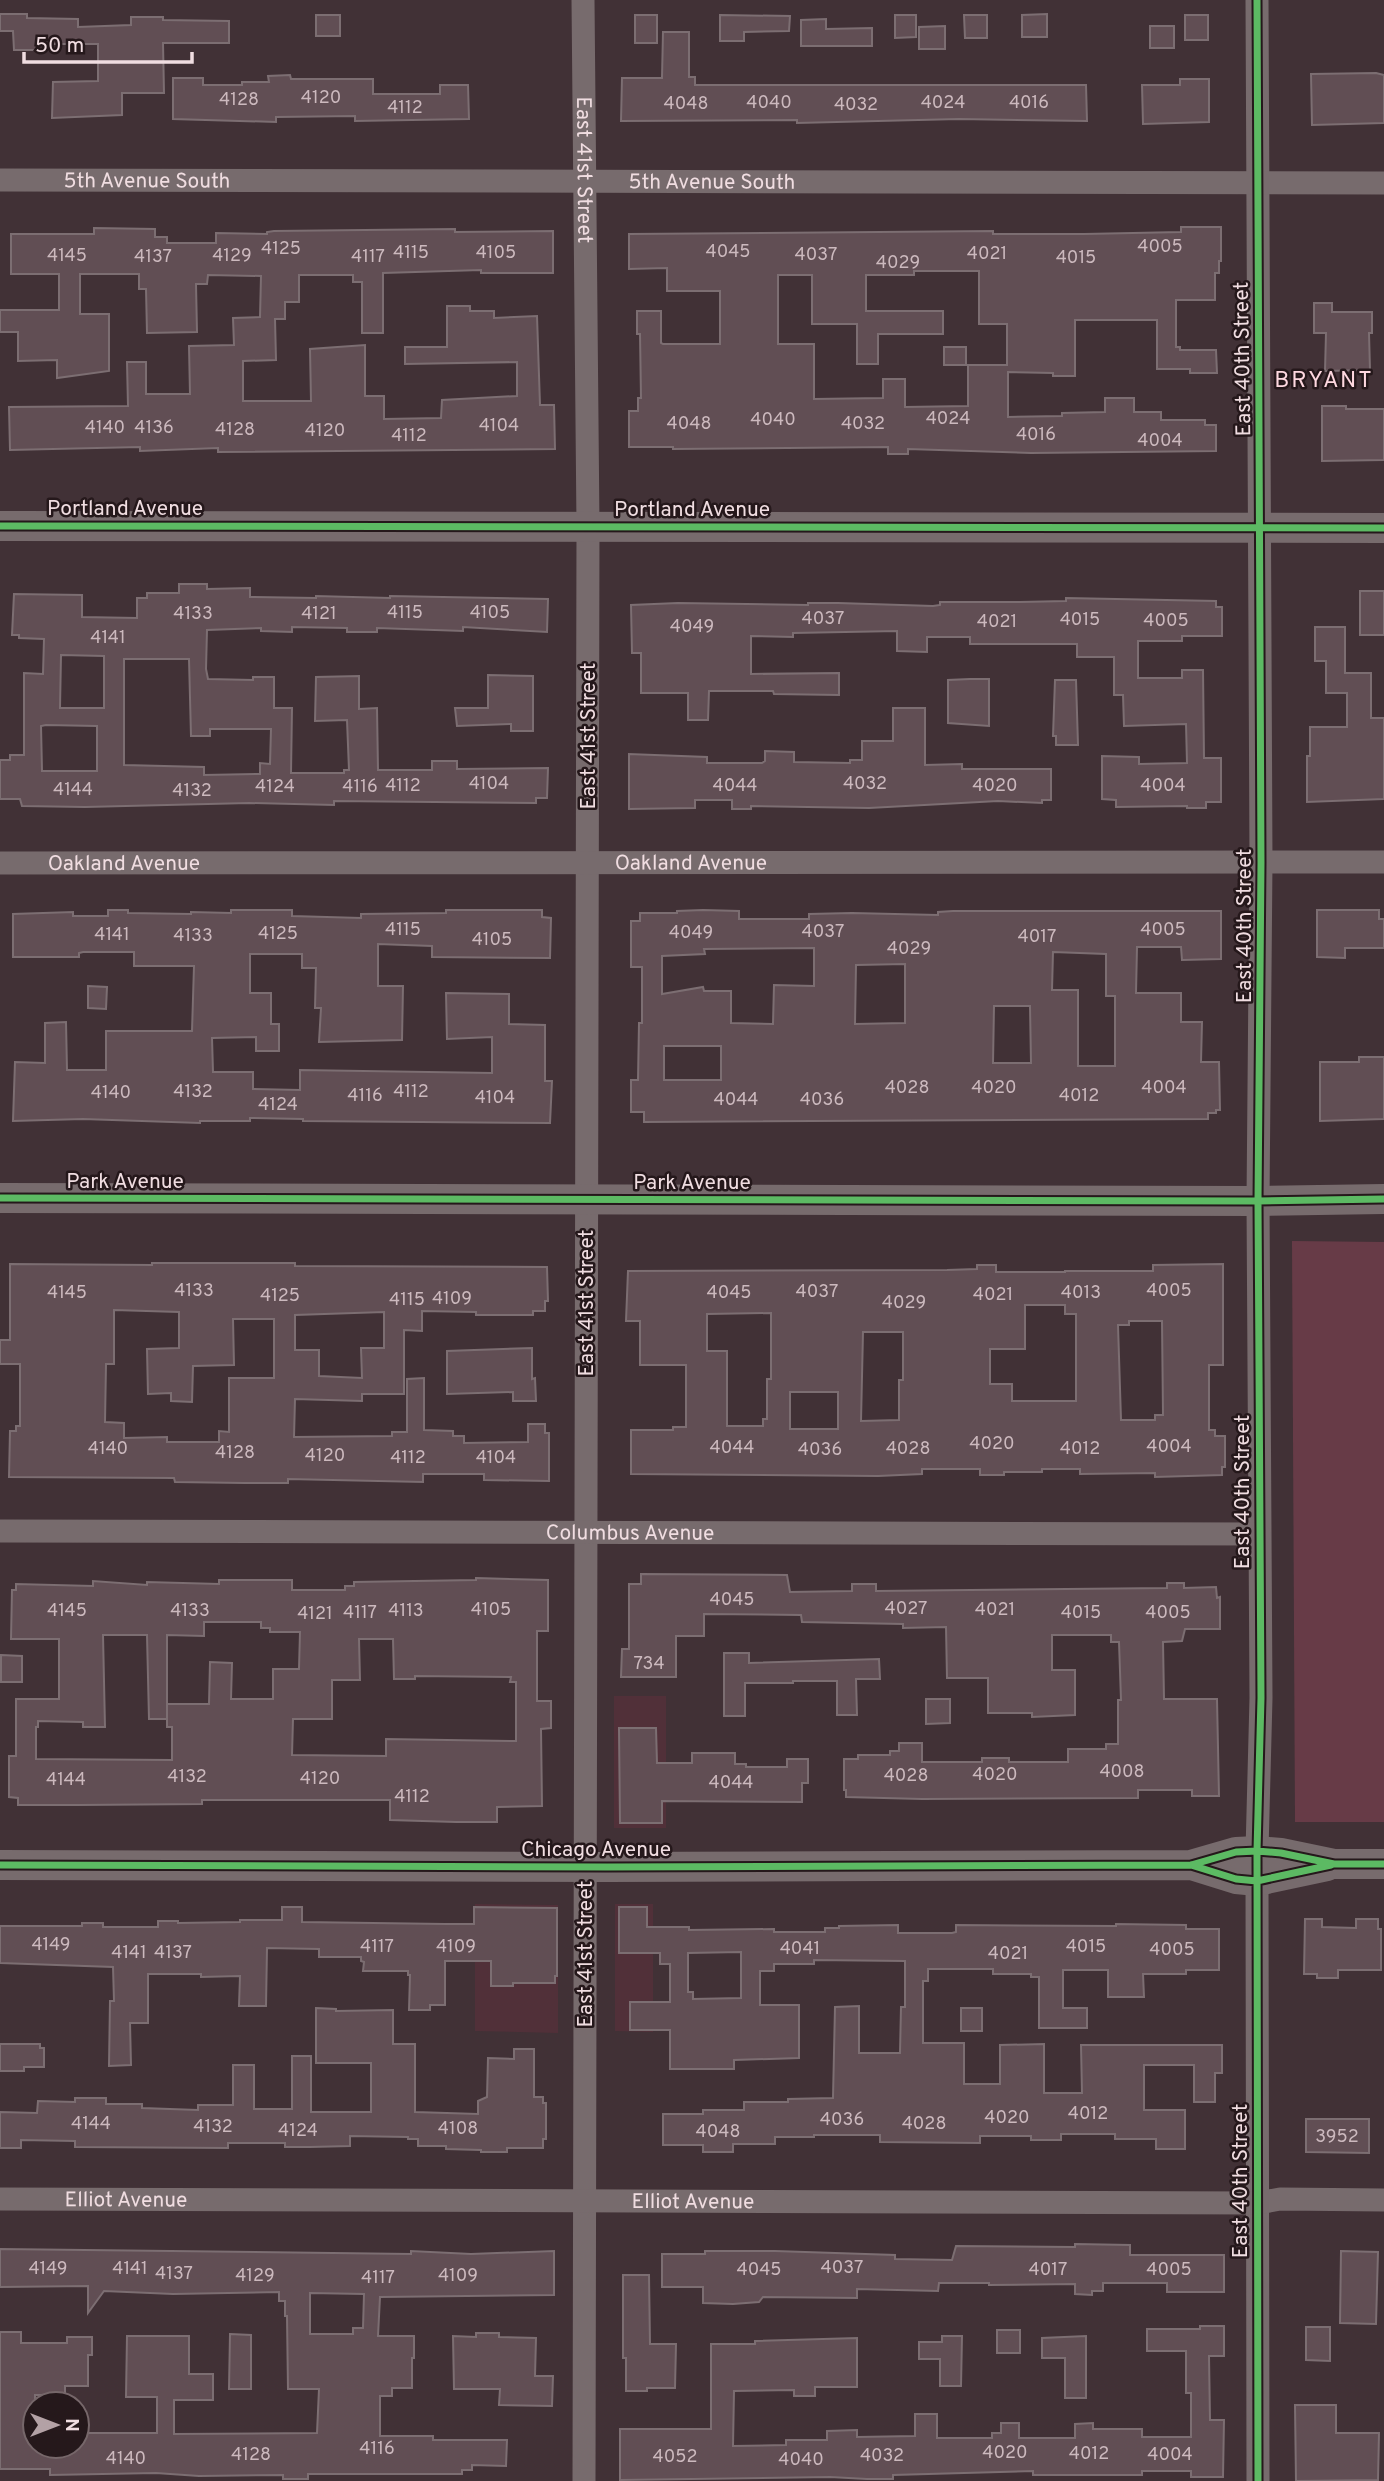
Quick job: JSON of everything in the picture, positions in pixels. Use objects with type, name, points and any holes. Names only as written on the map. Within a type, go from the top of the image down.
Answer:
[{"type":"street","name":"East 41st Street","points":[[583,0],[588,526],[584,2481]]},
{"type":"street","name":"East 40th Street","points":[[1257,0],[1261,862],[1258,1201],[1261,1698],[1257,1851]]},
{"type":"street","name":"5th Avenue South","points":[[0,180],[1384,183]]},
{"type":"street","name":"Portland Avenue","points":[[0,526],[1384,528]]},
{"type":"street","name":"Oakland Avenue","points":[[0,863],[1384,862]]},
{"type":"street","name":"Park Avenue","points":[[0,1198],[1384,1199]]},
{"type":"street","name":"Columbus Avenue","points":[[0,1531],[1259,1534]]},
{"type":"street","name":"Chicago Avenue","points":[[0,1865],[1191,1865],[1236,1852],[1257,1851],[1334,1864],[1384,1864]]},
{"type":"street","name":"Chicago Avenue","points":[[1191,1865],[1236,1879],[1257,1881],[1334,1864]]},
{"type":"street","name":"East 40th Street","points":[[1257,1881],[1258,2481]]},
{"type":"street","name":"Elliot Avenue","points":[[0,2199],[1258,2203],[1280,2199],[1384,2200]]},
{"type":"shaded area","points":[[1292,1241],[1384,1242],[1384,1822],[1295,1822]]},
{"type":"shaded area","points":[[614,1696],[666,1696],[666,1828],[614,1828]]},
{"type":"shaded area","points":[[475,1904],[558,1905],[558,2033],[475,2031]]},
{"type":"shaded area","points":[[615,1904],[653,1904],[653,2032],[615,2031]]},
{"type":"building","points":[[0,14],[27,14],[27,18],[78,19],[78,27],[131,25],[131,17],[229,21],[229,43],[163,43],[164,93],[122,93],[122,115],[52,118],[53,82],[98,81],[98,44],[39,44],[39,50],[14,50],[13,31],[0,31]]},
{"type":"building","points":[[1047,14],[1047,37],[1022,37],[1022,15]]},
{"type":"building","points":[[316,15],[340,15],[340,36],[316,36]]},
{"type":"building","points":[[635,15],[657,15],[657,43],[635,43]]},
{"type":"building","points":[[720,15],[790,16],[789,31],[744,32],[744,41],[720,41]]},
{"type":"building","points":[[895,15],[916,15],[916,37],[895,38]]},
{"type":"building","points":[[964,15],[987,15],[987,38],[965,38]]},
{"type":"building","points":[[1185,15],[1208,15],[1208,40],[1185,40]]},
{"type":"building","points":[[826,19],[826,29],[872,28],[872,46],[801,46],[801,20]]},
{"type":"building","points":[[945,26],[945,49],[919,49],[919,27]]},
{"type":"building","points":[[1150,26],[1174,26],[1174,48],[1150,48]]},
{"type":"building","points":[[663,32],[689,32],[689,77],[695,77],[695,85],[1086,85],[1087,121],[621,121],[622,78],[662,78]]},
{"type":"building","points":[[1311,74],[1384,75],[1384,123],[1312,125]]},
{"type":"building","points":[[290,75],[291,79],[373,79],[373,94],[440,94],[440,85],[468,85],[469,119],[355,121],[355,116],[276,117],[276,122],[173,119],[173,78],[203,78],[203,85],[242,85],[242,82],[269,82],[268,76]]},
{"type":"building","points":[[1180,79],[1209,79],[1209,122],[1143,124],[1142,85],[1180,85]]},
{"type":"building","points":[[1181,227],[1221,227],[1221,261],[1219,273],[1215,273],[1215,300],[1176,300],[1176,347],[1180,347],[1180,350],[1216,350],[1217,373],[1190,373],[1190,369],[1157,369],[1157,320],[1075,320],[1075,376],[1008,372],[1008,417],[1105,412],[1105,398],[1134,398],[1134,412],[1161,412],[1161,420],[1205,420],[1205,425],[1216,425],[1216,451],[1031,453],[908,449],[908,454],[888,454],[888,447],[629,447],[629,411],[638,411],[638,398],[641,398],[637,311],[661,311],[663,344],[720,344],[720,291],[667,291],[667,268],[629,269],[629,234],[1181,232]],"holes":[[[914,271],[979,271],[979,324],[1007,324],[1007,365],[968,365],[968,406],[905,407],[905,379],[883,379],[883,398],[814,399],[814,344],[778,344],[778,275],[812,275],[812,324],[857,324],[857,364],[878,364],[878,334],[943,334],[943,311],[866,311],[866,275],[914,275]]]},
{"type":"building","points":[[94,228],[155,229],[155,237],[167,237],[167,243],[216,243],[216,233],[267,234],[274,231],[553,231],[553,273],[481,273],[481,270],[383,273],[383,333],[362,333],[362,282],[353,282],[353,275],[299,275],[299,302],[285,302],[285,319],[275,319],[276,360],[243,361],[243,401],[311,401],[310,349],[365,345],[365,396],[384,396],[384,419],[441,418],[442,400],[517,396],[517,362],[405,364],[405,347],[447,347],[447,306],[470,306],[470,311],[494,311],[494,318],[537,316],[540,405],[554,405],[555,449],[218,452],[218,448],[140,451],[140,447],[10,450],[9,407],[128,406],[127,362],[146,362],[146,394],[190,394],[189,346],[234,345],[233,318],[260,317],[261,276],[208,275],[207,284],[196,284],[197,332],[147,333],[146,289],[139,289],[139,274],[80,274],[80,314],[109,314],[109,371],[57,378],[57,360],[18,361],[18,332],[0,332],[0,310],[59,310],[59,274],[11,274],[11,234],[94,234]]},
{"type":"building","points":[[1314,303],[1332,303],[1332,312],[1372,312],[1372,333],[1369,333],[1370,370],[1325,371],[1326,333],[1314,333]]},
{"type":"building","points":[[944,347],[966,347],[966,365],[944,365]]},
{"type":"building","points":[[1322,406],[1384,409],[1384,460],[1322,461]]},
{"type":"building","points":[[179,584],[207,584],[207,589],[250,588],[250,597],[548,599],[547,632],[463,627],[463,631],[377,628],[377,632],[347,632],[347,628],[292,627],[292,632],[261,631],[261,628],[207,630],[206,669],[208,679],[253,680],[253,677],[274,677],[274,708],[292,708],[291,773],[344,773],[344,770],[349,770],[347,720],[315,721],[316,677],[359,676],[359,709],[377,708],[378,770],[432,770],[432,761],[457,761],[457,769],[548,768],[547,798],[536,798],[536,803],[334,801],[334,805],[249,803],[85,807],[22,806],[20,799],[0,799],[0,760],[10,760],[10,755],[24,755],[24,673],[43,674],[44,639],[19,638],[19,635],[12,635],[14,594],[82,595],[82,617],[137,618],[137,598],[147,598],[147,593],[179,593]],"holes":[[[61,655],[104,656],[104,708],[60,708]],[[124,659],[189,659],[191,736],[210,736],[210,729],[271,729],[270,764],[260,763],[260,774],[204,775],[204,767],[124,765]],[[41,726],[97,726],[97,771],[42,771]]]},
{"type":"building","points":[[1360,591],[1384,591],[1384,635],[1360,635]]},
{"type":"building","points":[[1066,598],[1216,601],[1216,607],[1222,607],[1222,636],[1182,636],[1182,641],[1138,641],[1138,678],[1182,678],[1182,670],[1203,670],[1204,758],[1221,758],[1221,802],[1206,802],[1206,808],[1116,807],[1116,800],[1102,799],[1102,756],[1139,757],[1139,764],[1187,763],[1186,724],[1124,726],[1123,695],[1114,695],[1114,657],[1077,657],[1077,644],[970,644],[970,637],[927,637],[927,652],[897,651],[897,631],[793,633],[793,637],[751,636],[751,674],[839,673],[839,695],[709,691],[708,720],[688,720],[688,693],[641,693],[641,653],[632,653],[631,605],[838,603],[933,606],[940,605],[940,602],[1066,601]]},
{"type":"building","points":[[1315,627],[1345,627],[1345,673],[1371,673],[1371,718],[1384,718],[1384,799],[1307,802],[1310,727],[1347,727],[1347,693],[1326,693],[1326,661],[1315,661]]},
{"type":"building","points":[[488,675],[533,676],[533,731],[511,731],[511,724],[457,726],[455,708],[488,708]]},
{"type":"building","points":[[989,679],[989,726],[948,723],[948,680]]},
{"type":"building","points":[[1055,680],[1076,680],[1078,745],[1056,745],[1056,736],[1053,736]]},
{"type":"building","points":[[893,708],[925,708],[925,765],[962,764],[962,769],[1051,769],[1051,800],[1042,800],[1042,803],[998,801],[869,808],[751,806],[751,809],[732,809],[732,800],[695,800],[695,808],[629,809],[629,754],[707,757],[707,763],[762,763],[765,761],[765,751],[794,752],[794,762],[850,763],[850,760],[862,760],[862,741],[893,741]]},
{"type":"building","points":[[108,910],[191,914],[231,913],[231,910],[292,910],[292,916],[361,918],[361,914],[446,913],[446,910],[542,910],[542,917],[551,918],[550,958],[432,957],[432,946],[378,944],[378,986],[403,986],[402,1040],[319,1042],[321,1008],[315,1008],[316,968],[302,968],[302,954],[250,954],[250,993],[271,993],[271,1024],[279,1024],[279,1051],[256,1051],[256,1037],[212,1038],[213,1072],[253,1072],[253,1089],[300,1090],[300,1070],[492,1073],[492,1037],[447,1039],[446,993],[509,994],[509,1024],[545,1025],[545,1081],[552,1081],[550,1123],[303,1121],[250,1118],[250,1121],[200,1123],[83,1119],[13,1121],[15,1062],[45,1063],[45,1023],[66,1022],[67,1070],[106,1070],[106,1031],[192,1031],[194,966],[134,966],[134,952],[83,952],[79,953],[79,957],[13,957],[13,914],[73,912],[73,916],[108,916]]},
{"type":"building","points":[[1317,910],[1379,910],[1379,919],[1384,919],[1384,948],[1345,948],[1345,958],[1317,957]]},
{"type":"building","points":[[739,911],[739,919],[809,919],[809,914],[938,915],[938,912],[953,911],[1221,911],[1221,959],[1182,960],[1181,947],[1137,947],[1136,993],[1181,993],[1181,1022],[1202,1022],[1201,1062],[1219,1062],[1220,1110],[1208,1113],[1208,1119],[644,1122],[644,1112],[631,1112],[631,1080],[638,1080],[642,967],[631,967],[631,921],[640,921],[640,913]],"holes":[[[814,948],[814,986],[774,985],[773,1024],[731,1023],[731,991],[704,991],[703,987],[662,994],[662,956],[705,954],[704,949]],[[1053,952],[1106,954],[1106,996],[1115,996],[1115,1066],[1078,1066],[1078,990],[1052,990]],[[905,964],[905,1023],[855,1024],[856,965]],[[994,1006],[1030,1006],[1031,1063],[993,1063]],[[664,1046],[721,1046],[721,1080],[664,1080]]]},
{"type":"building","points":[[88,986],[107,987],[106,1009],[88,1008]]},
{"type":"building","points":[[1359,1057],[1384,1057],[1384,1119],[1320,1121],[1320,1062],[1359,1062]]},
{"type":"building","points":[[295,1263],[295,1266],[547,1267],[548,1301],[545,1301],[545,1311],[533,1311],[533,1315],[476,1315],[476,1312],[422,1311],[422,1331],[404,1330],[404,1394],[362,1394],[362,1401],[295,1399],[294,1437],[392,1436],[392,1432],[407,1432],[407,1379],[424,1378],[424,1430],[453,1431],[453,1436],[464,1436],[464,1443],[528,1442],[528,1424],[545,1424],[545,1433],[549,1433],[549,1481],[484,1480],[484,1474],[423,1474],[423,1482],[288,1479],[288,1483],[175,1482],[174,1478],[9,1477],[10,1431],[16,1431],[16,1426],[20,1426],[20,1364],[0,1364],[0,1340],[10,1340],[10,1264]],"holes":[[[114,1310],[179,1312],[179,1348],[147,1349],[148,1394],[171,1393],[171,1401],[192,1402],[193,1366],[234,1365],[233,1319],[274,1319],[274,1378],[229,1378],[229,1432],[219,1431],[219,1442],[167,1442],[167,1437],[124,1438],[124,1423],[105,1422],[106,1364],[114,1364]],[[384,1312],[384,1348],[361,1348],[362,1378],[319,1376],[319,1350],[295,1350],[295,1315]]]},
{"type":"building","points":[[1223,1264],[1223,1365],[1209,1365],[1209,1430],[1215,1430],[1215,1436],[1225,1436],[1225,1467],[1222,1467],[1222,1475],[1155,1477],[1155,1473],[1080,1474],[1080,1469],[1004,1472],[1004,1475],[980,1475],[980,1469],[922,1469],[922,1474],[878,1476],[631,1474],[631,1430],[673,1430],[673,1427],[686,1427],[686,1365],[640,1365],[640,1321],[626,1321],[628,1271],[947,1270],[996,1265],[996,1272],[1153,1271],[1153,1265]],"holes":[[[1025,1305],[1065,1305],[1065,1314],[1076,1314],[1076,1401],[1012,1401],[1012,1384],[990,1384],[990,1349],[1025,1349]],[[771,1313],[771,1379],[767,1379],[767,1419],[763,1419],[763,1426],[727,1426],[727,1351],[707,1351],[707,1314]],[[1129,1321],[1162,1321],[1163,1415],[1155,1415],[1155,1420],[1121,1420],[1118,1325],[1129,1325]],[[863,1332],[903,1332],[903,1380],[899,1380],[899,1420],[861,1421]],[[790,1392],[838,1392],[838,1429],[790,1429]]]},
{"type":"building","points":[[532,1348],[532,1379],[535,1378],[536,1401],[513,1401],[513,1392],[447,1394],[447,1351]]},
{"type":"building","points":[[641,1574],[787,1575],[790,1592],[852,1591],[852,1584],[876,1584],[876,1591],[1167,1588],[1167,1583],[1184,1583],[1184,1588],[1216,1587],[1217,1598],[1220,1597],[1220,1629],[1185,1629],[1182,1641],[1163,1642],[1164,1699],[1217,1699],[1219,1796],[1192,1796],[1192,1790],[1138,1790],[1138,1798],[846,1797],[844,1759],[858,1759],[858,1755],[890,1755],[890,1751],[899,1751],[899,1743],[922,1743],[922,1762],[982,1762],[982,1758],[1009,1758],[1009,1762],[1068,1762],[1068,1749],[1106,1749],[1106,1744],[1118,1744],[1118,1700],[1121,1700],[1119,1642],[1111,1642],[1111,1635],[1052,1635],[1052,1670],[1075,1670],[1075,1715],[1032,1717],[1032,1713],[988,1713],[988,1678],[947,1678],[946,1627],[903,1628],[903,1624],[802,1622],[801,1615],[704,1614],[704,1636],[676,1636],[676,1677],[621,1677],[622,1649],[629,1649],[629,1584],[641,1584]]},
{"type":"building","points":[[219,1580],[292,1580],[292,1590],[345,1590],[345,1586],[354,1586],[354,1582],[548,1580],[548,1631],[537,1631],[537,1701],[551,1701],[551,1728],[541,1729],[542,1806],[497,1807],[497,1822],[456,1822],[390,1820],[390,1800],[202,1800],[202,1804],[18,1805],[18,1798],[9,1797],[9,1756],[16,1756],[16,1699],[59,1699],[59,1639],[11,1639],[12,1590],[16,1590],[16,1584],[93,1586],[93,1581],[147,1585],[147,1582],[219,1584]],"holes":[[[204,1622],[261,1622],[261,1628],[270,1628],[270,1632],[300,1632],[299,1669],[273,1669],[273,1699],[231,1699],[232,1663],[210,1662],[209,1704],[167,1704],[167,1635],[204,1636]],[[103,1635],[147,1635],[149,1719],[167,1719],[167,1727],[172,1727],[172,1760],[36,1759],[38,1721],[83,1722],[83,1727],[105,1727]],[[359,1639],[393,1639],[394,1679],[415,1679],[415,1676],[511,1677],[510,1682],[516,1682],[516,1741],[386,1739],[386,1756],[292,1755],[293,1719],[332,1719],[332,1680],[360,1680]]]},
{"type":"building","points":[[724,1653],[749,1653],[749,1663],[879,1659],[880,1679],[856,1679],[857,1715],[837,1715],[837,1681],[793,1681],[745,1683],[745,1716],[724,1716]]},
{"type":"building","points":[[1,1655],[22,1656],[22,1682],[1,1682]]},
{"type":"building","points":[[926,1699],[950,1699],[950,1723],[926,1724]]},
{"type":"building","points":[[619,1728],[656,1728],[657,1763],[692,1763],[692,1753],[735,1753],[735,1764],[746,1764],[746,1767],[787,1767],[787,1759],[808,1759],[808,1783],[802,1783],[802,1802],[662,1801],[662,1823],[620,1823]]},
{"type":"building","points":[[282,1907],[302,1907],[302,1922],[445,1924],[474,1924],[474,1907],[557,1908],[557,1976],[555,1983],[491,1986],[491,1961],[445,1961],[445,2005],[430,2005],[430,2010],[409,2010],[408,1971],[363,1971],[364,1962],[361,1957],[319,1957],[319,1949],[267,1948],[266,2006],[239,2006],[240,1976],[148,1974],[148,2023],[130,2023],[131,2065],[109,2066],[110,2001],[114,2001],[113,1967],[0,1963],[0,1926],[82,1926],[82,1923],[103,1923],[103,1927],[158,1927],[158,1921],[178,1923],[282,1920]]},
{"type":"building","points":[[619,1907],[647,1907],[647,1927],[689,1927],[689,1930],[774,1929],[774,1932],[825,1932],[825,1928],[839,1926],[898,1925],[898,1933],[952,1933],[956,1932],[956,1925],[1116,1924],[1186,1925],[1186,1929],[1219,1929],[1219,1970],[1186,1970],[1186,1974],[1143,1974],[1144,1997],[1108,1997],[1108,1970],[1063,1970],[1063,2008],[1087,2008],[1087,2028],[1039,2028],[1039,1977],[1031,1977],[1031,1974],[993,1974],[993,1969],[928,1969],[928,1981],[923,1981],[923,2043],[964,2043],[964,2084],[1000,2084],[1000,2045],[1044,2044],[1044,2093],[1082,2093],[1081,2045],[1222,2045],[1222,2073],[1215,2073],[1215,2102],[1194,2102],[1194,2065],[1144,2065],[1144,2110],[1185,2110],[1185,2149],[1156,2149],[1156,2139],[1115,2139],[1115,2134],[1061,2134],[1061,2140],[1031,2140],[1031,2136],[980,2136],[980,2143],[880,2142],[880,2135],[814,2135],[775,2137],[775,2144],[733,2144],[733,2152],[703,2152],[703,2145],[663,2145],[663,2114],[744,2110],[744,2102],[833,2098],[835,2007],[859,2006],[859,2053],[900,2053],[901,2007],[905,2007],[905,1961],[814,1960],[814,1964],[774,1964],[774,1971],[760,1971],[760,2005],[799,2005],[799,2058],[734,2060],[734,2069],[670,2069],[670,2030],[630,2030],[630,2002],[670,2002],[670,1964],[660,1964],[660,1953],[619,1953]],"holes":[[[741,1952],[741,1998],[693,1999],[693,1992],[688,1992],[688,1953]]]},
{"type":"building","points":[[1305,1919],[1322,1919],[1322,1927],[1356,1928],[1356,1919],[1378,1919],[1378,1929],[1381,1929],[1381,1970],[1338,1970],[1338,1978],[1317,1978],[1317,1974],[1304,1974]]},
{"type":"building","points":[[316,2008],[336,2011],[393,2010],[393,2044],[415,2044],[415,2112],[478,2114],[478,2101],[487,2097],[488,2058],[514,2059],[514,2049],[534,2049],[534,2097],[543,2097],[543,2103],[546,2103],[546,2139],[543,2139],[543,2148],[507,2148],[507,2152],[481,2152],[446,2149],[446,2146],[418,2146],[418,2139],[408,2137],[350,2136],[350,2146],[285,2147],[285,2143],[228,2143],[228,2148],[75,2147],[75,2141],[21,2140],[21,2148],[0,2148],[0,2112],[37,2113],[38,2101],[75,2102],[75,2098],[106,2098],[106,2104],[142,2104],[142,2108],[198,2110],[198,2105],[233,2105],[233,2065],[254,2065],[254,2109],[292,2109],[292,2056],[311,2056],[311,2112],[371,2112],[371,2063],[316,2063]]},
{"type":"building","points":[[961,2008],[982,2008],[982,2031],[961,2031]]},
{"type":"building","points":[[0,2044],[40,2044],[40,2048],[44,2048],[44,2067],[24,2067],[24,2071],[0,2071]]},
{"type":"building","points":[[1306,2119],[1369,2119],[1369,2153],[1306,2152]]},
{"type":"building","points":[[1075,2244],[1130,2245],[1130,2255],[1224,2255],[1224,2292],[1167,2292],[1167,2283],[1103,2283],[1103,2291],[1092,2291],[1092,2295],[1075,2294],[1075,2284],[939,2283],[938,2291],[857,2289],[857,2298],[763,2297],[759,2302],[733,2304],[703,2303],[703,2287],[662,2287],[662,2254],[775,2251],[952,2260],[956,2246],[1075,2247]]},
{"type":"building","points":[[0,2249],[411,2254],[411,2251],[471,2254],[554,2251],[554,2295],[380,2297],[378,2336],[414,2336],[414,2358],[412,2388],[392,2388],[392,2396],[380,2396],[380,2436],[433,2436],[433,2440],[507,2440],[506,2466],[472,2465],[472,2470],[462,2470],[462,2474],[308,2474],[308,2479],[283,2479],[283,2475],[50,2475],[50,2469],[0,2469],[0,2332],[21,2332],[21,2343],[67,2343],[67,2337],[92,2337],[92,2355],[88,2355],[88,2386],[65,2386],[65,2390],[21,2390],[21,2460],[91,2460],[91,2433],[157,2433],[157,2397],[126,2397],[127,2336],[189,2336],[189,2374],[213,2374],[213,2400],[174,2400],[174,2434],[317,2433],[319,2389],[288,2389],[287,2316],[285,2301],[279,2301],[279,2292],[173,2294],[104,2291],[88,2313],[88,2286],[0,2287]],"holes":[[[310,2293],[364,2294],[363,2328],[353,2328],[353,2334],[310,2334]]]},
{"type":"building","points":[[1341,2251],[1378,2252],[1376,2324],[1340,2323]]},
{"type":"building","points":[[623,2275],[649,2275],[650,2344],[676,2344],[675,2388],[626,2391],[626,2358],[623,2358]]},
{"type":"building","points":[[1200,2326],[1224,2326],[1224,2356],[1209,2356],[1210,2420],[1224,2420],[1223,2477],[1191,2477],[1191,2471],[1142,2471],[1142,2475],[1033,2475],[1033,2471],[893,2475],[893,2479],[830,2477],[620,2480],[620,2429],[711,2429],[711,2344],[857,2338],[857,2387],[815,2387],[815,2396],[794,2396],[794,2390],[734,2391],[733,2446],[786,2445],[786,2440],[827,2440],[827,2431],[857,2430],[857,2437],[915,2436],[915,2414],[937,2414],[937,2438],[992,2438],[992,2433],[1001,2433],[1001,2423],[1019,2423],[1019,2438],[1075,2438],[1075,2424],[1093,2423],[1093,2429],[1142,2429],[1142,2437],[1191,2437],[1191,2393],[1186,2393],[1186,2351],[1147,2351],[1147,2329],[1200,2329]]},
{"type":"building","points":[[1306,2327],[1330,2327],[1330,2361],[1306,2360]]},
{"type":"building","points":[[997,2330],[1020,2330],[1020,2353],[997,2353]]},
{"type":"building","points":[[476,2333],[536,2338],[535,2376],[553,2376],[552,2406],[499,2405],[500,2389],[454,2389],[453,2336],[476,2337]]},
{"type":"building","points":[[230,2334],[251,2335],[251,2389],[229,2389]]},
{"type":"building","points":[[942,2336],[962,2336],[961,2386],[940,2386],[940,2359],[919,2359],[919,2342],[942,2342]]},
{"type":"building","points":[[1086,2336],[1086,2398],[1065,2398],[1065,2358],[1042,2358],[1042,2338]]},
{"type":"building","points":[[1295,2405],[1336,2405],[1336,2433],[1379,2433],[1378,2480],[1296,2481]]},
{"type":"cycle path","points":[[1257,0],[1261,862],[1258,1201],[1261,1698],[1257,1851],[1258,2481]]},
{"type":"cycle path","points":[[0,526],[1384,528]]},
{"type":"cycle path","points":[[0,1198],[1384,1199]]},
{"type":"cycle path","points":[[0,1865],[1191,1865],[1236,1852],[1257,1851],[1334,1864],[1384,1864]]},
{"type":"cycle path","points":[[1191,1865],[1236,1879],[1257,1881],[1331,1865]]},
{"type":"district","name":"BRYANT","points":[[1324,379]]}]
